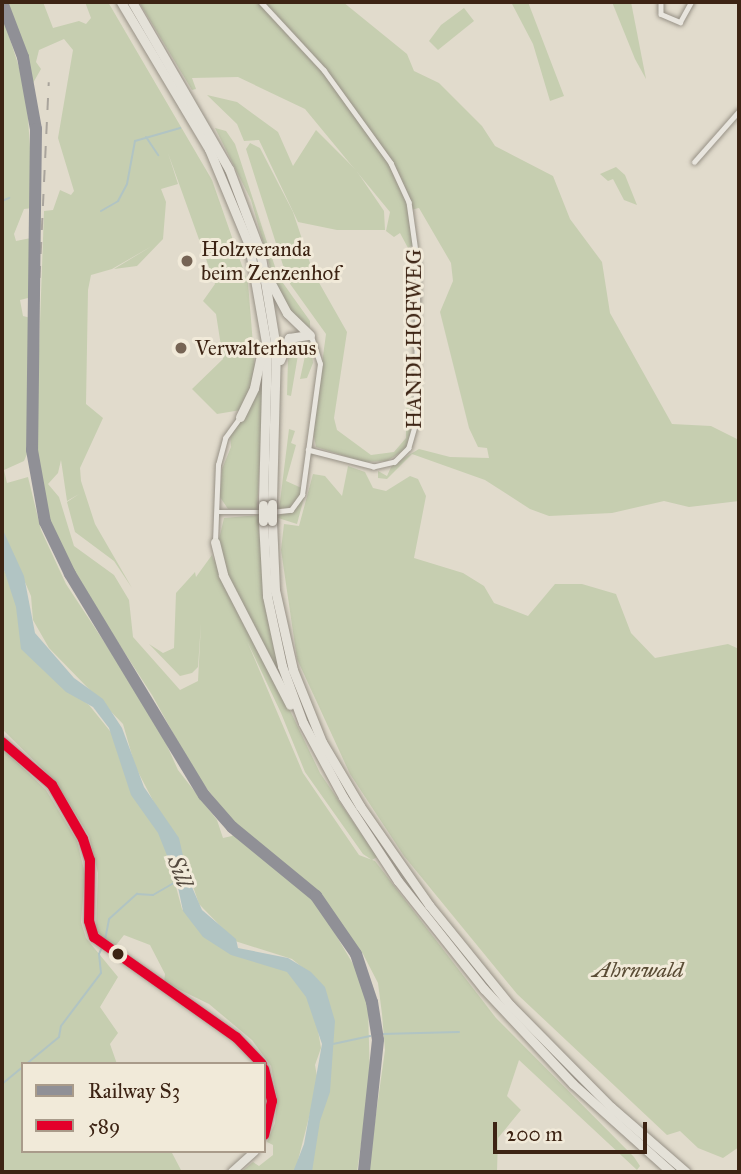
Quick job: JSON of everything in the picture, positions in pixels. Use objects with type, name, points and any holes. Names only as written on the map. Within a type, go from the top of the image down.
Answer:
[{"type":"highway","points":[[121,2],[201,136],[243,225],[265,332],[267,521],[272,626],[289,688],[308,735]]},
{"type":"highway","points":[[132,2],[203,120],[237,185],[278,299],[310,335],[287,340],[277,375]]},
{"type":"highway","points":[[260,251],[271,303],[277,375],[267,504]]},
{"type":"highway","points":[[240,417],[257,378],[265,332]]},
{"type":"highway","points":[[267,521],[275,590],[293,670],[322,742],[360,806],[429,905],[510,1005],[611,1107],[686,1172]]},
{"type":"highway","points":[[215,542],[223,575],[308,735],[379,853],[461,962],[551,1062],[671,1172]]},
{"type":"main road","points":[[2,742],[52,785],[83,839],[90,860],[89,926],[98,941],[236,1037],[259,1062]]},
{"type":"main road","points":[[266,1078],[272,1101],[266,1127]]},
{"type":"main road","points":[[232,1172],[253,1153]]},
{"type":"street","name":"HANDLHOFWEG","points":[[261,2],[324,70],[391,163],[410,202],[418,266],[416,427],[409,449],[395,462],[374,467],[309,450]]},
{"type":"street","points":[[661,2],[661,14],[680,22],[691,2]]},
{"type":"street","points":[[694,162],[739,111]]},
{"type":"street","points":[[217,512],[279,513],[293,508],[302,495],[320,363],[310,335]]},
{"type":"street","points":[[215,542],[217,471],[225,438],[240,417]]},
{"type":"green space","points":[[6,2],[43,2],[53,28],[79,21],[86,24],[91,18],[85,2],[108,2],[212,180],[248,283],[256,381],[241,410],[217,414],[192,389],[223,359],[216,314],[203,301],[215,284],[168,153],[178,184],[161,189],[166,202],[163,239],[137,266],[114,269],[152,246],[112,269],[91,275],[88,290],[86,404],[103,418],[80,468],[81,481],[95,524],[132,588],[114,561],[75,532],[67,502],[79,494],[67,501],[61,460],[58,473],[48,484],[59,497],[74,546],[114,575],[129,600],[133,637],[180,690],[198,681],[201,623],[198,667],[192,673],[180,676],[149,644],[163,653],[174,648],[176,593],[195,572],[196,577],[212,555],[214,561],[224,518],[258,515],[266,611],[285,700],[320,773],[377,857],[372,860],[496,1018],[634,1157],[640,1166],[637,1170],[519,1060],[507,1096],[521,1110],[498,1138],[497,1172],[368,1172],[385,1050],[378,983],[363,954],[333,915],[330,925],[356,969],[368,1006],[370,1080],[357,1172],[302,1172],[330,1081],[308,972],[292,959],[235,941],[199,904],[184,860],[135,766],[123,724],[49,648],[33,620],[31,596],[2,529],[2,14],[26,89],[33,208],[24,209],[14,234],[16,241],[31,238],[32,297],[20,300],[23,316],[31,318],[27,454],[24,461],[4,470],[7,483],[28,477],[41,530],[66,584],[155,719],[178,770],[217,820],[223,838],[232,836],[238,828],[197,776],[152,695],[75,576],[47,518],[35,463],[44,211],[53,210],[60,190],[71,195],[74,191],[58,138],[73,50],[64,39],[39,50],[36,62],[41,69],[33,83]],"holes":[[[247,641],[305,772],[363,854],[372,860],[359,855],[303,773]]]},
{"type":"green space","points":[[139,2],[343,2],[407,54],[414,71],[439,83],[482,126],[495,146],[553,176],[570,219],[602,262],[610,313],[672,424],[711,426],[739,440],[739,501],[689,507],[664,501],[612,513],[549,516],[530,509],[485,480],[412,454],[387,479],[378,478],[378,471],[387,476],[392,465],[419,449],[450,457],[489,458],[487,448],[478,447],[469,428],[440,312],[453,281],[451,263],[419,208],[410,210],[413,245],[408,248],[400,233],[394,237],[386,231],[390,212],[305,109],[238,77],[192,78],[196,89],[192,90]]},
{"type":"green space","points":[[511,2],[528,2],[564,96],[550,101],[533,44]]},
{"type":"green space","points":[[612,2],[631,2],[646,79],[635,59]]},
{"type":"green space","points":[[464,8],[474,21],[438,50],[429,41],[441,25]]},
{"type":"green space","points":[[207,95],[237,102],[278,132],[293,166],[316,130],[356,170],[384,211],[385,230],[337,230],[298,222],[259,140],[244,141],[237,124]]},
{"type":"green space","points":[[215,128],[226,131],[235,144],[278,276],[310,321],[310,328],[294,318],[276,288],[251,200]]},
{"type":"green space","points":[[250,143],[260,148],[293,212],[313,272],[347,332],[334,418],[337,430],[371,455],[394,452],[406,438],[406,384],[412,382],[411,438],[406,449],[387,461],[364,462],[316,447],[313,431],[326,334],[288,281],[246,149]]},
{"type":"green space","points":[[616,167],[625,175],[637,205],[624,200],[613,179],[608,181],[600,174]]},
{"type":"green space","points":[[297,340],[311,347],[313,363],[307,378],[300,379],[305,356],[298,355],[291,396],[287,395],[288,360],[291,343]]},
{"type":"green space","points":[[257,389],[264,390],[257,510],[228,509],[220,497],[222,469],[231,447],[230,435]]},
{"type":"green space","points":[[289,429],[295,431],[291,443],[296,445],[286,481],[306,490],[297,524],[278,518]]},
{"type":"green space","name":"Ahrnwald","points":[[348,466],[365,472],[373,488],[386,491],[410,476],[418,479],[426,496],[414,558],[463,573],[484,586],[494,603],[528,616],[555,584],[582,584],[616,594],[631,633],[655,658],[728,644],[739,649],[739,1147],[723,1158],[698,1148],[680,1131],[667,1135],[517,994],[404,856],[350,774],[297,659],[281,550],[284,524],[299,526],[313,474],[325,476],[342,496]]},
{"type":"green space","points":[[2,564],[34,655],[60,684],[89,705],[114,736],[163,839],[182,909],[212,939],[286,969],[312,996],[321,1048],[315,1065],[318,1082],[295,1172],[241,1172],[253,1162],[259,1166],[273,1155],[273,1145],[267,1142],[275,1123],[277,1098],[271,1066],[252,1040],[209,1004],[164,982],[165,974],[150,945],[124,935],[113,949],[96,930],[98,873],[89,836],[56,782],[2,729]]},
{"type":"green space","points":[[2,748],[46,790],[77,841],[85,874],[81,922],[86,938],[118,977],[100,1007],[118,1033],[110,1044],[116,1062],[21,1062],[21,1153],[172,1153],[182,1172],[2,1172]]},
{"type":"water","name":"Sill","points":[[2,528],[24,576],[35,633],[74,678],[103,699],[122,728],[144,787],[179,838],[188,878],[202,910],[236,939],[238,948],[288,958],[311,972],[325,987],[335,1021],[330,1092],[320,1121],[312,1172],[293,1172],[304,1144],[322,1044],[306,997],[287,972],[231,955],[203,937],[183,911],[176,878],[158,833],[131,795],[109,728],[93,707],[66,692],[21,649],[16,607],[2,564]]},
{"type":"waterway","points":[[101,211],[118,201],[127,184],[135,141],[180,128]]},
{"type":"waterway","points":[[146,137],[158,155]]},
{"type":"waterway","points":[[2,201],[9,198]]},
{"type":"waterway","name":"Sill","points":[[105,940],[109,919],[137,894],[153,895],[177,881]]},
{"type":"waterway","points":[[29,1062],[59,1037],[61,1026],[101,973],[99,954],[103,945]]},
{"type":"waterway","points":[[381,1034],[459,1032]]},
{"type":"waterway","points":[[333,1044],[370,1036]]},
{"type":"waterway","points":[[2,1084],[21,1068]]},
{"type":"railway","points":[[35,374],[49,82]]},
{"type":"rail line","name":"S3","points":[[2,2],[23,57],[36,129],[32,450],[45,522],[70,574],[204,795],[232,827],[316,896],[356,954],[372,1002],[378,1040],[364,1172]]},
{"type":"transit line","name":"589","points":[[2,742],[52,785],[83,839],[90,860],[89,921],[94,937],[236,1037],[260,1062]]},
{"type":"transit line","name":"589","points":[[266,1077],[272,1101],[266,1126]]},
{"type":"place","name":"Holzveranda beim Zenzenhof","points":[[187,261]]},
{"type":"place","name":"Verwalterhaus","points":[[181,348]]}]
